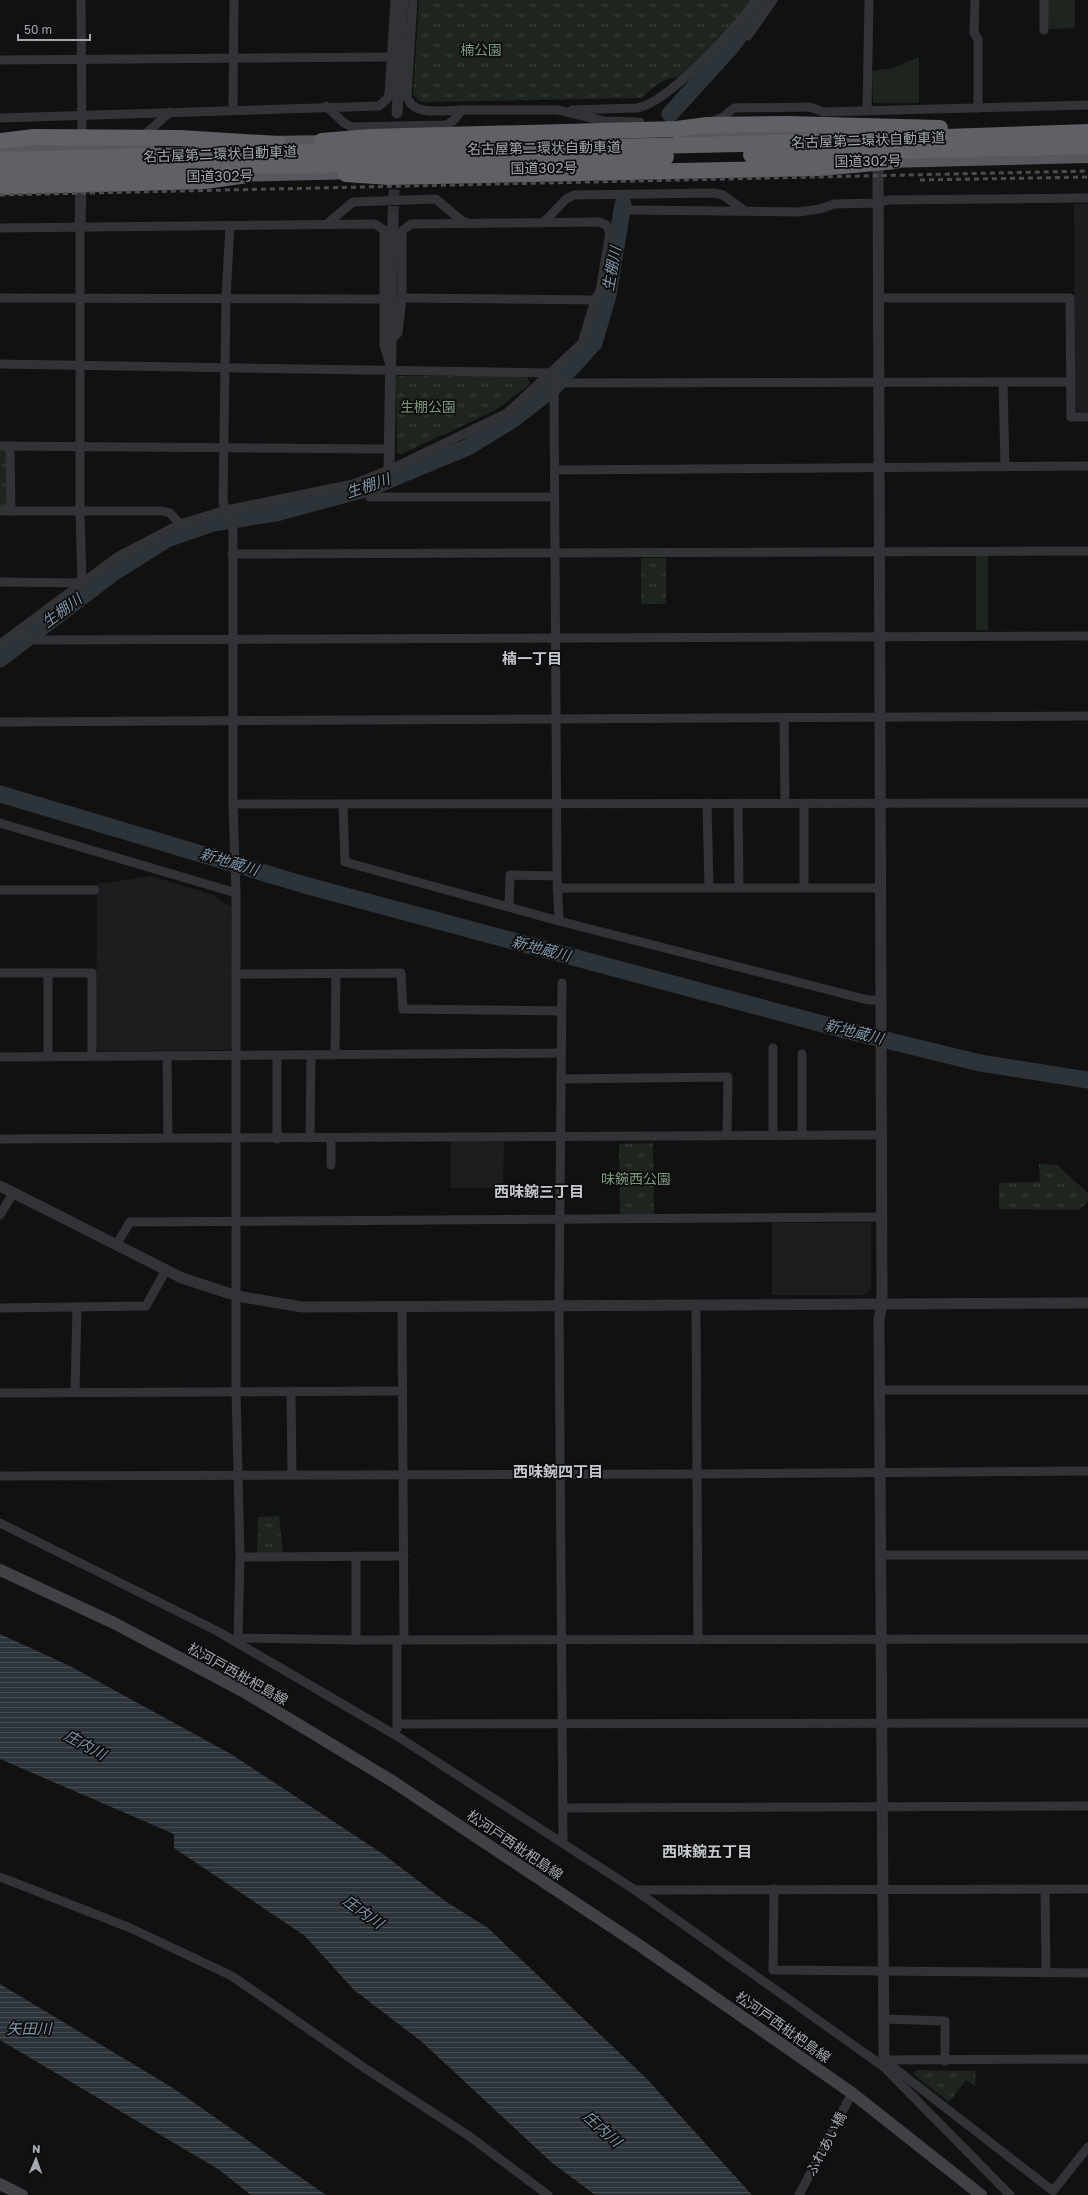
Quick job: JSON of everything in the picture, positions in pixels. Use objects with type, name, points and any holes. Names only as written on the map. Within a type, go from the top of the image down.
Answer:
[{"type":"highway","points":[[308,142],[370,137],[677,130],[707,125],[787,124],[920,127],[1045,141]]},
{"type":"highway","points":[[0,149],[1088,125]]},
{"type":"highway","name":"名古屋第二環状自動車道","points":[[1045,141],[1088,132]]},
{"type":"highway","points":[[0,137],[180,138],[257,142],[389,177],[616,171],[821,168],[1045,141]]},
{"type":"highway","points":[[0,141],[34,137]]},
{"type":"highway","name":"名古屋第二環状自動車道","points":[[0,172],[1045,141],[1088,146]]},
{"type":"highway","name":"国道302号","points":[[0,181],[81,179],[333,163],[878,161],[1088,156]]},
{"type":"highway","name":"名古屋第二環状自動車道","points":[[0,160],[333,163]]},
{"type":"highway","points":[[0,187],[205,181],[333,163]]},
{"type":"main road","name":"松河戸西枇杷島線","points":[[0,1570],[114,1623],[246,1694],[392,1781],[639,1945],[852,2093],[981,2195]]},
{"type":"main road","points":[[0,2184],[22,2195]]},
{"type":"street","points":[[81,0],[82,147],[80,228],[80,511],[82,583]]},
{"type":"street","points":[[233,109],[234,0]]},
{"type":"street","points":[[0,118],[326,106],[379,106],[389,94],[395,0]]},
{"type":"street","points":[[397,113],[403,0]]},
{"type":"street","points":[[413,0],[407,97],[411,106],[418,110],[558,110],[637,108],[647,105],[680,81],[728,36],[756,0]]},
{"type":"street","points":[[748,36],[773,0]]},
{"type":"street","points":[[867,111],[869,0]]},
{"type":"street","points":[[974,0],[974,33],[978,39],[978,108]]},
{"type":"street","points":[[1044,0],[1044,30]]},
{"type":"street","points":[[0,60],[392,57]]},
{"type":"street","points":[[558,110],[604,121],[667,122],[717,121],[734,108],[810,107],[824,112],[1088,105]]},
{"type":"street","points":[[326,106],[344,123],[352,127],[446,125],[453,121],[462,110]]},
{"type":"street","points":[[913,130],[935,109]]},
{"type":"street","points":[[132,146],[170,112]]},
{"type":"street","points":[[878,130],[879,467],[881,552],[879,717],[882,804],[880,888],[882,1304],[879,1319],[884,2064],[1010,2195]]},
{"type":"street","points":[[543,223],[571,196],[719,193],[747,211]]},
{"type":"street","points":[[630,210],[798,212],[820,209],[834,204],[878,203],[888,200],[1088,198]]},
{"type":"street","points":[[327,224],[353,202],[436,199],[462,221],[470,224]]},
{"type":"street","points":[[389,470],[393,217]]},
{"type":"street","points":[[0,644],[18,634],[117,557],[180,524],[353,484],[389,470],[507,413],[553,376],[582,343],[595,300],[600,291],[610,232],[606,225],[599,222],[411,224],[402,231],[402,298],[398,332],[390,341]]},
{"type":"street","points":[[0,228],[375,224],[384,230],[384,345],[390,366]]},
{"type":"street","points":[[230,225],[226,298],[223,503],[232,526],[234,720],[233,804],[236,893],[236,1390],[240,1556],[238,1641]]},
{"type":"street","points":[[0,298],[383,299]]},
{"type":"street","points":[[402,298],[595,300]]},
{"type":"street","points":[[879,298],[1070,298],[1071,417],[1088,417]]},
{"type":"street","points":[[0,364],[225,367],[390,366],[553,376],[566,383],[1071,382]]},
{"type":"street","points":[[553,376],[558,803],[557,888],[559,921]]},
{"type":"street","points":[[1003,382],[1005,467]]},
{"type":"street","points":[[0,446],[389,449]]},
{"type":"street","points":[[10,446],[11,511]]},
{"type":"street","points":[[555,470],[1088,466]]},
{"type":"street","points":[[370,496],[554,497]]},
{"type":"street","points":[[0,511],[162,511],[170,513],[180,524]]},
{"type":"street","points":[[232,554],[1088,551]]},
{"type":"street","points":[[0,582],[82,583]]},
{"type":"street","points":[[18,634],[37,640],[1088,636]]},
{"type":"street","points":[[0,722],[1088,716]]},
{"type":"street","points":[[784,718],[785,803]]},
{"type":"street","points":[[707,803],[709,888]]},
{"type":"street","points":[[738,803],[739,888]]},
{"type":"street","points":[[804,803],[804,888]]},
{"type":"street","points":[[233,804],[1088,803]]},
{"type":"street","points":[[343,804],[346,862],[559,921],[868,1000],[880,1000]]},
{"type":"street","points":[[0,823],[236,893]]},
{"type":"street","points":[[508,907],[510,875],[557,876]]},
{"type":"street","points":[[557,888],[880,888]]},
{"type":"street","points":[[0,890],[96,890]]},
{"type":"street","points":[[0,973],[92,974],[92,1056]]},
{"type":"street","points":[[48,973],[48,1056]]},
{"type":"street","points":[[335,1055],[336,973]]},
{"type":"street","points":[[236,974],[401,973],[403,1009],[561,1011]]},
{"type":"street","points":[[562,984],[559,1307],[563,1641],[563,1842]]},
{"type":"street","points":[[773,1048],[773,1135]]},
{"type":"street","points":[[0,1057],[561,1053]]},
{"type":"street","points":[[802,1054],[802,1135]]},
{"type":"street","points":[[277,1055],[277,1139]]},
{"type":"street","points":[[310,1138],[311,1055]]},
{"type":"street","points":[[167,1056],[168,1138]]},
{"type":"street","points":[[561,1079],[728,1077],[727,1136]]},
{"type":"street","points":[[0,1139],[277,1139],[882,1135]]},
{"type":"street","points":[[331,1165],[332,1138]]},
{"type":"street","points":[[0,1186],[196,1284],[237,1296],[302,1307],[559,1307],[1088,1303]]},
{"type":"street","points":[[0,1215],[13,1193]]},
{"type":"street","points":[[116,1245],[130,1222],[882,1217]]},
{"type":"street","points":[[0,1308],[146,1306],[166,1270]]},
{"type":"street","points":[[696,1306],[698,1640]]},
{"type":"street","points":[[75,1392],[77,1307]]},
{"type":"street","points":[[397,1736],[404,1556],[402,1307]]},
{"type":"street","points":[[0,1393],[236,1390],[403,1391]]},
{"type":"street","points":[[880,1390],[1088,1390]]},
{"type":"street","points":[[291,1391],[292,1475]]},
{"type":"street","points":[[0,1476],[880,1474],[1088,1471]]},
{"type":"street","points":[[0,1523],[238,1641],[397,1736],[635,1890],[884,2064],[1053,2191],[1088,2148]]},
{"type":"street","points":[[880,1555],[1088,1555]]},
{"type":"street","points":[[240,1556],[404,1556]]},
{"type":"street","points":[[356,1556],[356,1640]]},
{"type":"street","points":[[238,1641],[1088,1639]]},
{"type":"street","points":[[397,1724],[1088,1723]]},
{"type":"street","points":[[563,1808],[1088,1806]]},
{"type":"street","points":[[0,1877],[128,1927],[232,1976],[363,2067],[469,2136],[548,2195]]},
{"type":"street","points":[[774,1889],[773,1970],[1088,1973]]},
{"type":"street","points":[[1045,1889],[1046,1973]]},
{"type":"street","points":[[635,1890],[1088,1889]]},
{"type":"street","points":[[884,2019],[945,2020],[945,2061]]},
{"type":"street","points":[[884,2064],[945,2061],[1088,2059]]},
{"type":"street","name":"ふれあい橋","points":[[799,2195],[852,2093]]},
{"type":"shaded area","points":[[1074,204],[1088,204],[1088,412],[1079,412],[1075,408]]},
{"type":"shaded area","points":[[151,876],[213,895],[231,907],[233,1046],[228,1050],[99,1051],[96,1046],[97,884]]},
{"type":"shaded area","points":[[451,1141],[504,1142],[503,1188],[451,1188]]},
{"type":"shaded area","points":[[772,1223],[871,1223],[871,1289],[863,1295],[772,1295]]},
{"type":"green space","name":"楠公園","points":[[419,0],[752,0],[730,32],[682,78],[676,77],[665,80],[641,98],[421,102],[413,95]]},
{"type":"green space","points":[[1047,0],[1075,0],[1075,28],[1049,29]]},
{"type":"green space","points":[[919,57],[919,103],[873,103],[872,71],[892,68]]},
{"type":"green space","name":"生棚公園","points":[[399,376],[527,376],[530,384],[496,410],[402,454],[397,453],[396,378]]},
{"type":"green space","points":[[0,450],[8,450],[8,507],[0,507]]},
{"type":"green space","points":[[976,555],[988,555],[988,630],[976,630]]},
{"type":"green space","points":[[641,558],[666,558],[666,604],[641,604]]},
{"type":"green space","name":"味鋺西公園","points":[[653,1143],[654,1214],[620,1214],[619,1144]]},
{"type":"green space","points":[[1039,1164],[1057,1165],[1088,1193],[1088,1201],[1079,1210],[999,1209],[999,1183],[1040,1182]]},
{"type":"green space","points":[[279,1516],[283,1553],[257,1553],[258,1517]]},
{"type":"green space","points":[[916,2070],[976,2071],[975,2086],[966,2080],[949,2102],[914,2075]]},
{"type":"water","name":"庄内川","points":[[0,1634],[70,1666],[231,1754],[383,1854],[445,1901],[488,1928],[647,2079],[752,2195],[595,2195],[551,2162],[422,2042],[354,1990],[305,1936],[174,1848],[174,1834],[0,1759]]},
{"type":"water","name":"矢田川","points":[[0,1984],[173,2088],[326,2195],[251,2195],[218,2169],[0,2040]]},
{"type":"waterway","name":"生棚川","points":[[670,114],[731,47],[766,0]]},
{"type":"waterway","name":"生棚川","points":[[0,659],[113,573],[167,539],[213,523],[276,513],[372,487],[468,447],[512,420],[552,389],[594,343],[608,295],[623,204]]},
{"type":"waterway","name":"新地蔵川","points":[[0,794],[308,886],[845,1030],[980,1063],[1088,1080]]},
{"type":"tunnel","points":[[393,217],[395,170]]},
{"type":"railway","points":[[0,195],[1088,171]]},
{"type":"railway","points":[[920,180],[1088,177]]},
{"type":"district","name":"楠一丁目","points":[[532,659]]},
{"type":"district","name":"西味鋺三丁目","points":[[539,1192]]},
{"type":"district","name":"西味鋺四丁目","points":[[558,1472]]},
{"type":"district","name":"西味鋺五丁目","points":[[707,1852]]}]
